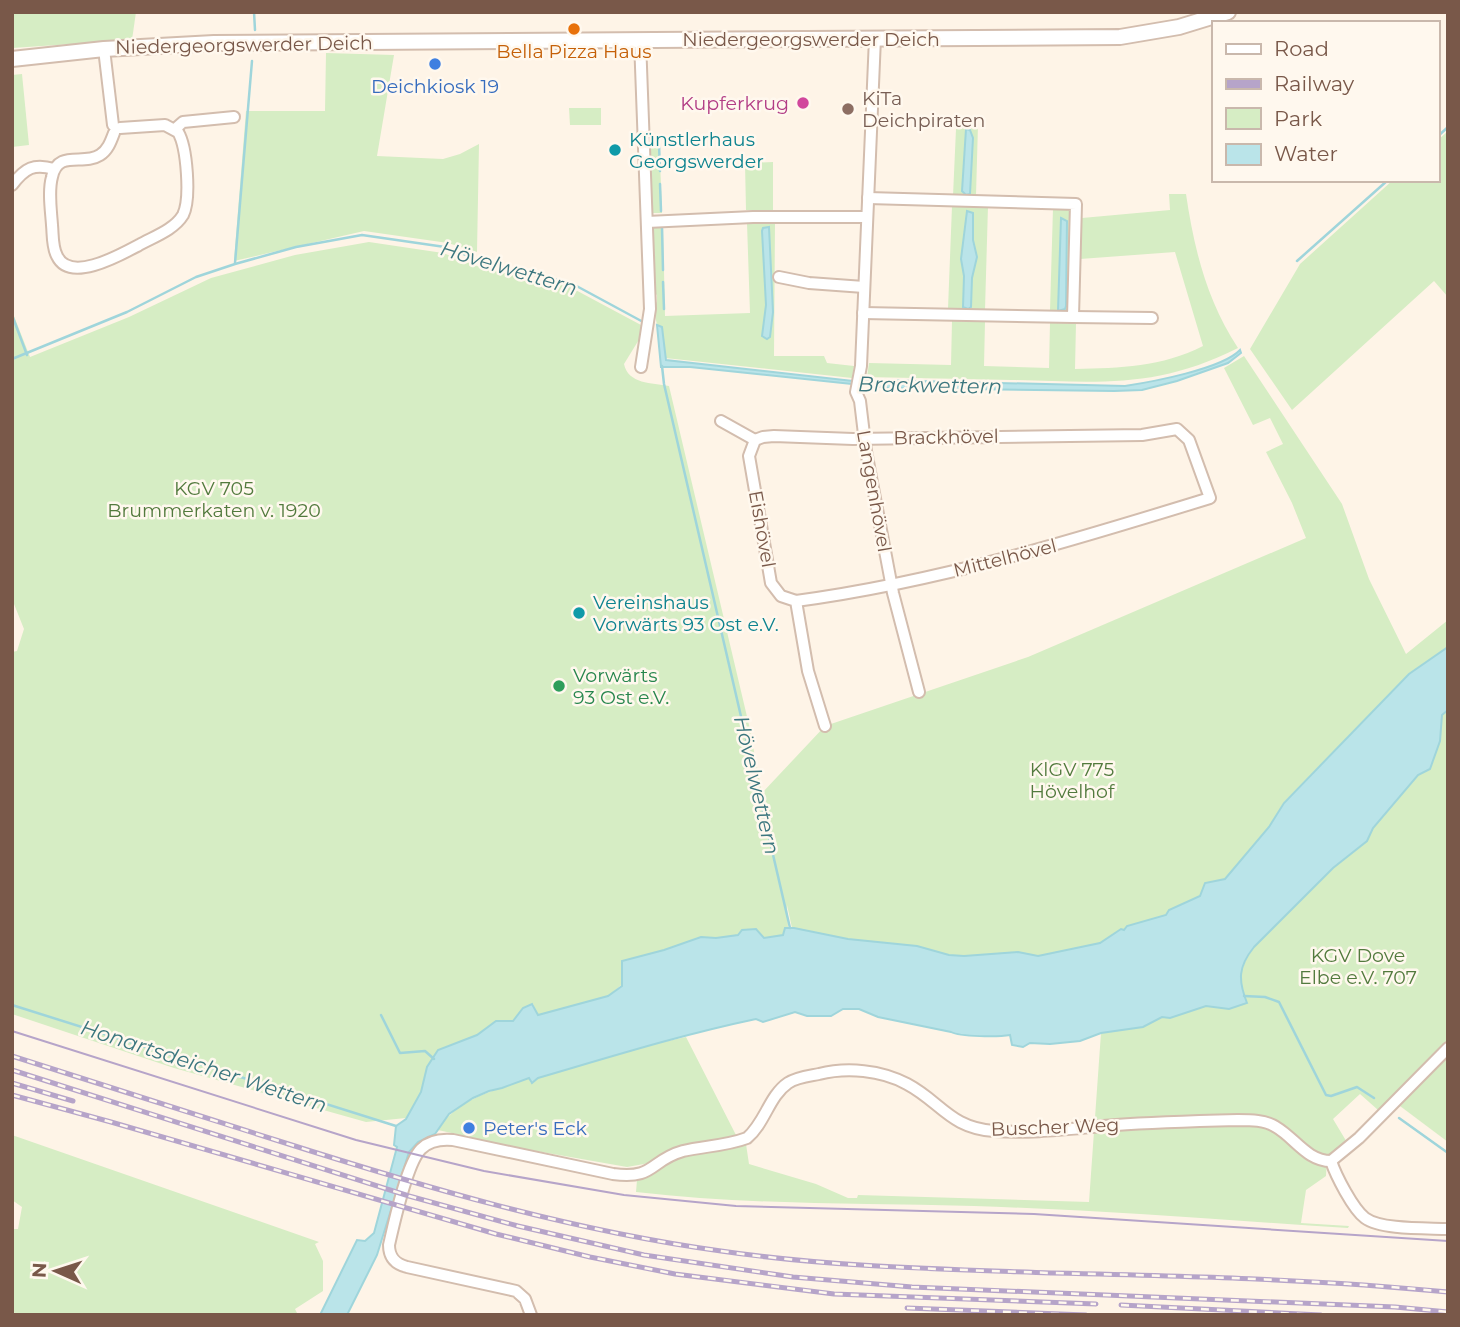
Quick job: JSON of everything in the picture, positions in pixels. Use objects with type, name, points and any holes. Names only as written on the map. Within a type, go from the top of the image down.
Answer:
[{"type":"street","name":"Niedergeorgswerder Deich","points":[[12,59],[104,49],[215,43],[1120,37],[1179,27],[1228,12]]},
{"type":"street","name":"Langenhövel","points":[[875,38],[861,366],[857,382],[864,439],[891,584],[919,692]]},
{"type":"street","points":[[640,40],[650,317],[641,367]]},
{"type":"street","points":[[104,49],[116,129],[101,155],[59,162],[54,169],[51,187],[56,255],[61,263],[68,266],[104,263],[167,229],[182,217],[187,197],[185,158],[181,138],[175,129],[165,125],[116,129]]},
{"type":"street","points":[[175,129],[183,122],[234,117]]},
{"type":"street","points":[[12,185],[22,172],[30,167],[40,165],[54,169]]},
{"type":"street","points":[[868,198],[1076,204],[1073,317]]},
{"type":"street","points":[[647,222],[753,217],[867,217]]},
{"type":"street","points":[[779,277],[809,283],[864,287]]},
{"type":"street","points":[[863,313],[1152,318]]},
{"type":"street","points":[[720,421],[755,440]]},
{"type":"street","name":"Brackhövel","points":[[755,440],[774,436],[864,439],[1142,435],[1177,429],[1189,440],[1210,498]]},
{"type":"street","name":"Eishövel","points":[[755,440],[749,456],[771,583],[781,596],[796,601]]},
{"type":"street","name":"Mittelhövel","points":[[796,601],[891,584],[1022,555],[1210,498]]},
{"type":"street","points":[[796,601],[808,671],[825,726]]},
{"type":"street","points":[[1448,1048],[1359,1138],[1331,1161],[1337,1177],[1365,1218],[1381,1224],[1448,1229]]},
{"type":"street","name":"Buscher Weg","points":[[531,1315],[525,1299],[509,1288],[407,1267],[391,1257],[390,1240],[412,1163],[425,1145],[446,1140],[613,1174],[639,1175],[648,1172],[673,1154],[747,1138],[756,1129],[780,1090],[788,1083],[827,1072],[847,1070],[879,1074],[907,1084],[959,1123],[978,1129],[1026,1132],[1116,1125],[1258,1121],[1276,1127],[1316,1159],[1331,1161]]},
{"type":"green space","points":[[12,12],[136,12],[132,40],[12,48]]},
{"type":"green space","points":[[326,53],[394,55],[377,156],[443,159],[479,144],[477,252],[448,243],[364,231],[234,261],[246,111],[325,111]]},
{"type":"green space","points":[[22,74],[29,145],[12,147],[12,75]]},
{"type":"green space","points":[[569,108],[601,108],[601,125],[570,125]]},
{"type":"green space","points":[[978,125],[976,195],[953,196],[956,129]]},
{"type":"green space","points":[[1448,131],[1448,297],[1434,281],[1292,410],[1250,349],[1300,264],[1391,182],[1439,182],[1439,139]]},
{"type":"green space","points":[[659,134],[662,213],[649,213],[652,194],[649,192],[648,162],[651,160],[646,135]]},
{"type":"green space","points":[[773,162],[773,210],[746,210],[745,163]]},
{"type":"green space","points":[[1169,194],[1186,194],[1203,274],[1218,312],[1238,348],[1181,371],[1127,380],[1073,382],[867,377],[869,363],[951,365],[952,321],[985,322],[984,366],[1049,368],[1050,323],[1076,323],[1075,369],[1124,367],[1156,362],[1203,346],[1175,252],[1080,259],[1082,218],[1170,210]]},
{"type":"green space","points":[[952,206],[988,206],[985,310],[948,309]]},
{"type":"green space","points":[[1053,208],[1072,208],[1069,311],[1050,311]]},
{"type":"green space","points":[[775,222],[774,356],[824,356],[827,363],[854,366],[852,378],[665,358],[662,327],[657,325],[653,305],[657,302],[657,295],[653,292],[652,266],[655,254],[651,252],[652,227],[663,226],[665,316],[750,313],[747,223]]},
{"type":"green space","points":[[369,242],[443,253],[485,269],[570,287],[641,325],[640,338],[624,364],[626,371],[636,379],[669,386],[749,725],[762,793],[825,726],[1028,657],[1306,538],[1266,452],[1283,444],[1270,418],[1253,425],[1224,368],[1244,356],[1342,504],[1369,579],[1406,654],[1448,620],[1448,647],[1409,674],[1284,802],[1269,827],[1225,879],[1205,883],[1200,896],[1169,910],[1166,915],[1127,926],[1124,931],[1121,929],[1100,943],[1038,956],[1018,952],[949,955],[917,946],[848,939],[792,928],[787,905],[788,928],[785,928],[783,935],[764,938],[742,930],[738,935],[701,937],[664,950],[608,996],[538,1015],[533,1004],[523,1008],[513,1021],[496,1021],[477,1035],[438,1050],[427,1067],[421,1092],[406,1118],[366,1122],[174,1068],[12,1014],[12,652],[17,651],[24,629],[14,604],[12,587],[12,311],[30,357],[129,317],[211,278],[295,255]]},
{"type":"green space","name":"KGV Dove Elbe e.V. 707","points":[[1448,710],[1448,1043],[1378,1110],[1360,1094],[1333,1119],[1348,1144],[1327,1155],[1326,1176],[1306,1190],[1301,1223],[1349,1226],[1348,1228],[1068,1210],[762,1201],[636,1192],[637,1180],[652,1174],[678,1155],[746,1144],[749,1164],[816,1184],[848,1198],[857,1198],[858,1195],[1089,1202],[1101,1033],[1142,1027],[1162,1017],[1170,1018],[1206,1006],[1229,1009],[1242,969],[1254,947],[1333,868],[1367,841],[1373,828],[1418,775],[1430,769],[1440,741],[1442,715]]},
{"type":"green space","points":[[686,1037],[737,1137],[627,1167],[519,1148],[438,1130],[456,1110],[491,1091],[529,1078],[531,1083],[538,1078],[623,1051]]},
{"type":"green space","points":[[1448,1057],[1448,1142],[1400,1106]]},
{"type":"green space","points":[[12,1135],[319,1242],[315,1244],[323,1261],[323,1291],[295,1309],[298,1315],[17,1315],[12,1311],[12,1229],[18,1229],[22,1207],[12,1200]]},
{"type":"water","points":[[966,129],[970,130],[973,138],[970,194],[966,195],[962,191]]},
{"type":"water","points":[[967,211],[973,213],[973,240],[977,257],[972,278],[971,307],[968,309],[963,307],[964,276],[961,259]]},
{"type":"water","points":[[1061,218],[1067,221],[1066,306],[1058,311]]},
{"type":"water","points":[[769,227],[773,312],[770,337],[767,339],[762,336],[766,305],[762,231],[763,228]]},
{"type":"water","points":[[657,325],[662,327],[666,360],[853,381],[1125,386],[1186,374],[1218,363],[1240,350],[1241,353],[1228,363],[1142,390],[890,388],[690,367],[661,367]]},
{"type":"water","points":[[1448,647],[1448,710],[1442,715],[1440,741],[1430,769],[1418,775],[1373,828],[1367,841],[1333,868],[1254,947],[1242,967],[1241,974],[1247,1003],[1229,1009],[1206,1006],[1170,1018],[1162,1017],[1143,1027],[1101,1033],[1080,1041],[1030,1043],[1023,1047],[1012,1045],[1010,1035],[962,1035],[878,1017],[859,1009],[843,1009],[831,1016],[807,1016],[795,1012],[763,1022],[756,1019],[700,1032],[538,1078],[532,1083],[529,1078],[489,1091],[449,1114],[435,1134],[418,1142],[409,1152],[377,1255],[347,1315],[320,1315],[357,1240],[365,1241],[374,1233],[397,1147],[394,1145],[396,1126],[406,1119],[421,1092],[427,1067],[438,1050],[477,1035],[496,1021],[513,1021],[523,1008],[532,1004],[538,1015],[608,996],[622,986],[622,961],[701,937],[738,935],[742,930],[756,929],[764,938],[783,935],[785,928],[794,928],[848,939],[917,946],[949,955],[964,956],[1018,952],[1038,956],[1100,943],[1127,926],[1166,915],[1169,910],[1200,896],[1205,883],[1225,879],[1269,827],[1284,803],[1409,674]]},
{"type":"waterway","points":[[254,12],[255,30]]},
{"type":"waterway","points":[[235,263],[252,61]]},
{"type":"waterway","name":"Brackwettern","points":[[1439,135],[1448,127]]},
{"type":"waterway","points":[[659,144],[660,171]]},
{"type":"waterway","name":"Brackwettern","points":[[1297,261],[1386,182]]},
{"type":"waterway","points":[[660,184],[661,211]]},
{"type":"waterway","points":[[662,228],[663,270]]},
{"type":"waterway","name":"Hövelwettern","points":[[12,359],[127,312],[196,277],[296,247],[362,235],[445,247],[495,266],[571,283],[645,323]]},
{"type":"waterway","points":[[663,282],[664,309]]},
{"type":"waterway","points":[[12,315],[27,355]]},
{"type":"waterway","name":"Hövelwettern","points":[[662,366],[790,928]]},
{"type":"waterway","points":[[1244,996],[1265,997],[1279,1002],[1326,1095],[1331,1096],[1357,1087],[1374,1098]]},
{"type":"waterway","name":"Honartsdeicher Wettern","points":[[12,1005],[396,1126]]},
{"type":"waterway","name":"Honartsdeicher Wettern","points":[[381,1015],[400,1053],[425,1051],[434,1059]]},
{"type":"waterway","points":[[1399,1118],[1448,1153]]},
{"type":"tram line","points":[[12,1031],[356,1140],[484,1171],[624,1195],[736,1206],[1034,1214],[1448,1241]]},
{"type":"railway","points":[[12,1056],[442,1190],[553,1219],[664,1242],[844,1264],[1250,1279],[1448,1292]]},
{"type":"railway","points":[[12,1070],[409,1196],[518,1226],[644,1255],[793,1277],[912,1287],[1395,1307],[1448,1312]]},
{"type":"railway","points":[[12,1083],[73,1101]]},
{"type":"railway","points":[[12,1095],[496,1234],[675,1274],[834,1294],[1096,1304]]},
{"type":"railway","points":[[1121,1305],[1321,1315]]},
{"type":"railway","points":[[907,1308],[1086,1315]]},
{"type":"place","name":"Bella Pizza Haus","points":[[574,29]]},
{"type":"place","name":"Deichkiosk 19","points":[[435,64]]},
{"type":"place","name":"Kupferkrug","points":[[803,103]]},
{"type":"place","name":"KiTa Deichpiraten","points":[[848,109]]},
{"type":"place","name":"Künstlerhaus Georgswerder","points":[[615,150]]},
{"type":"place","name":"Vereinshaus Vorwärts 93 Ost e.V.","points":[[579,613]]},
{"type":"place","name":"Vorwärts 93 Ost e.V.","points":[[559,686]]},
{"type":"place","name":"Peter's Eck","points":[[469,1128]]},
{"type":"park label","name":"KGV 705 Brummerkaten v. 1920","points":[[214,499]]},
{"type":"park label","name":"KlGV 775 Hövelhof","points":[[1072,780]]}]
